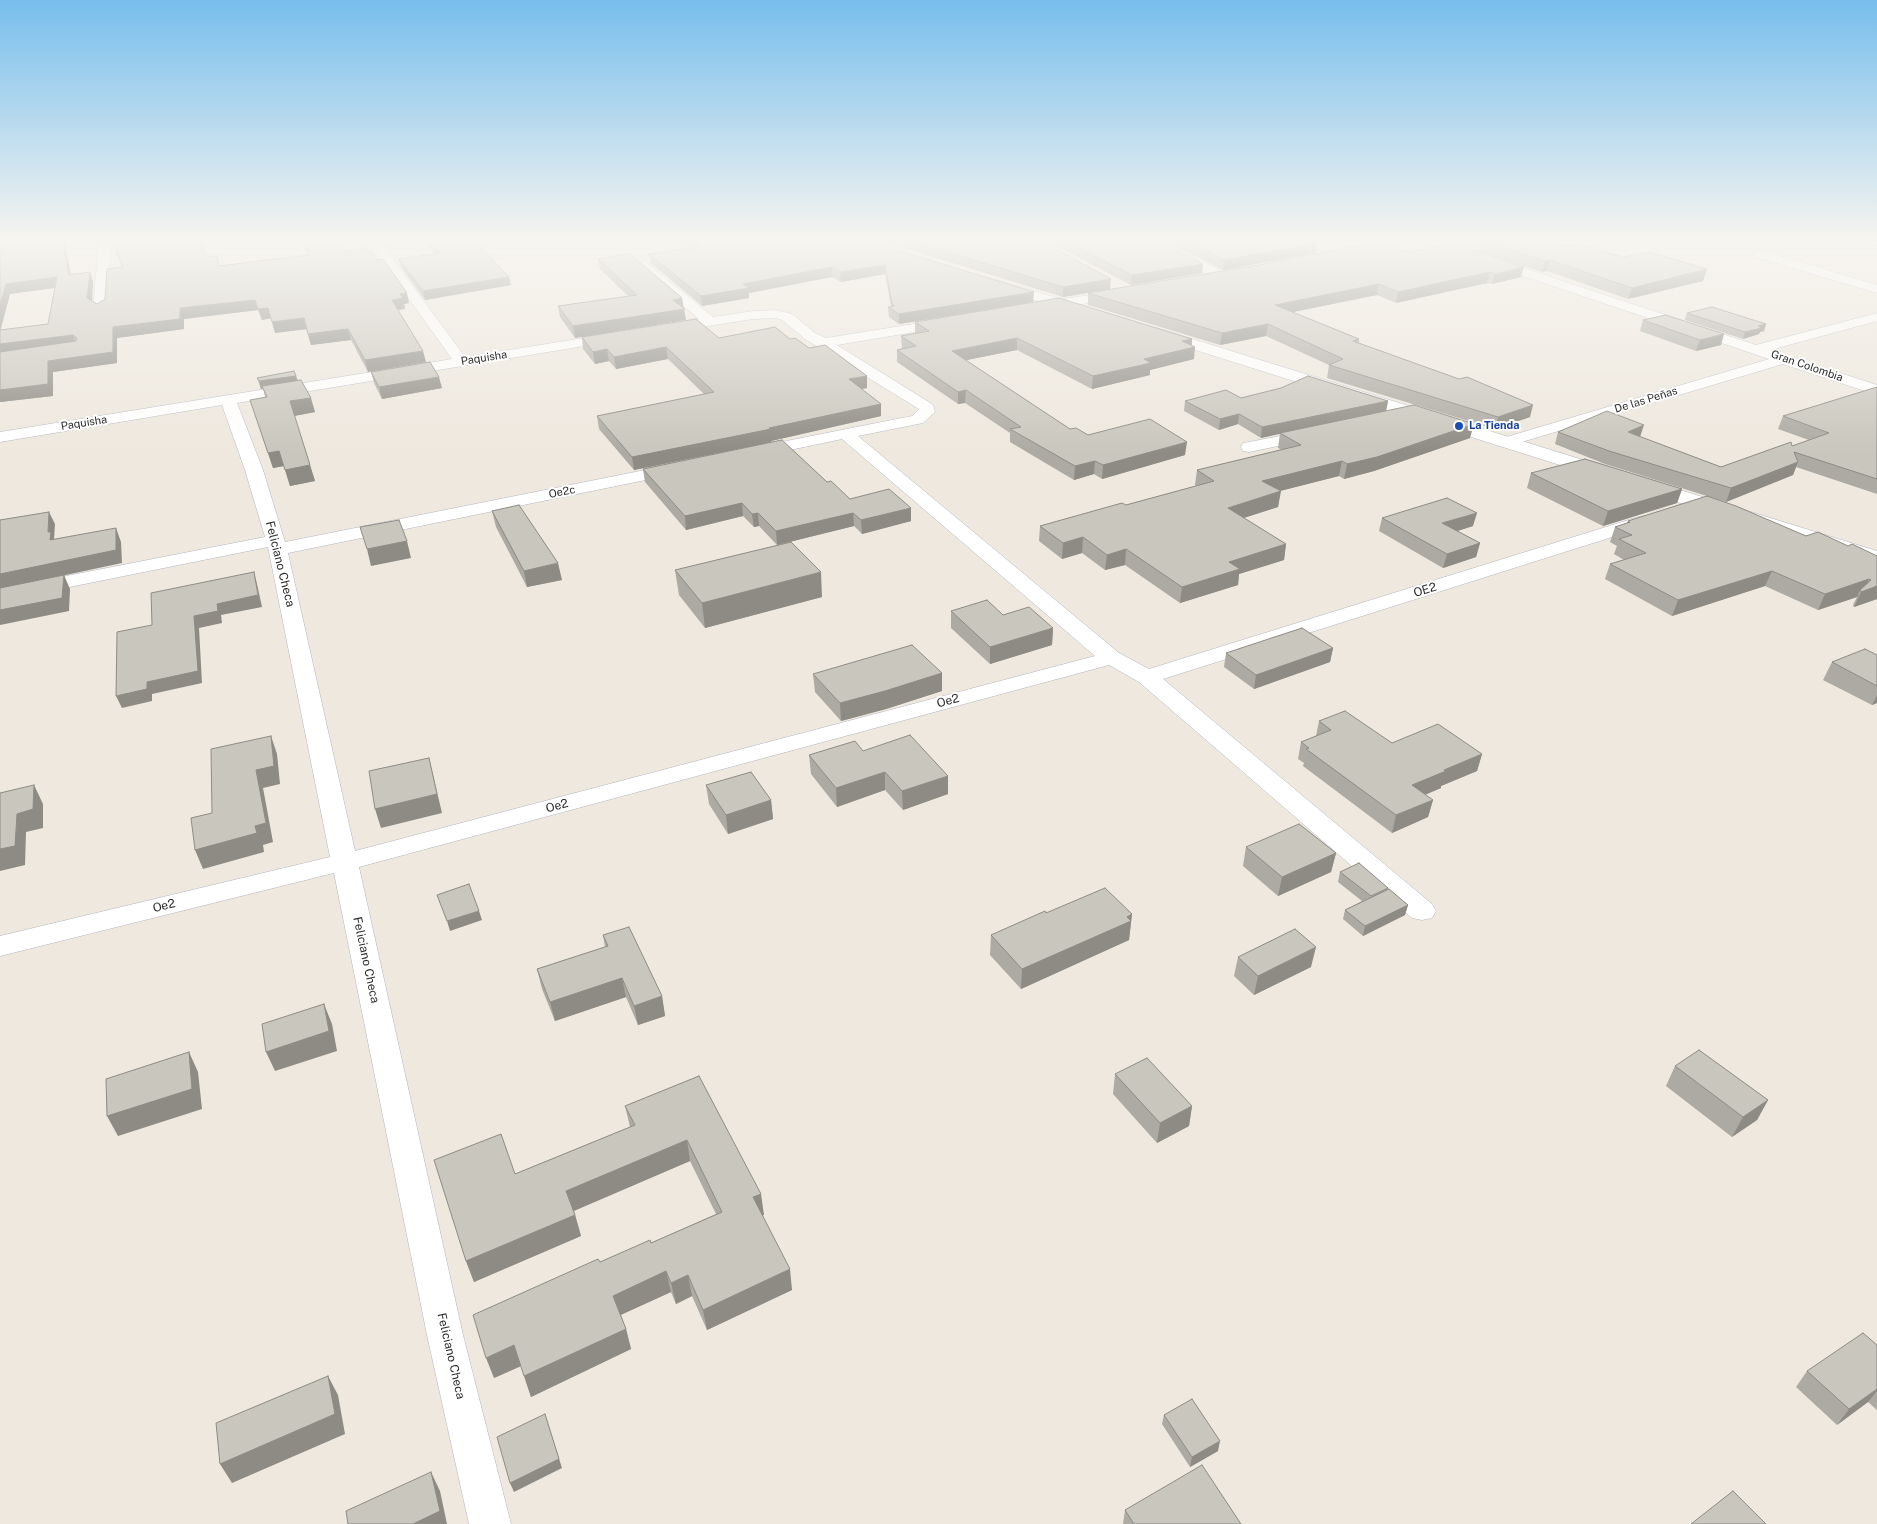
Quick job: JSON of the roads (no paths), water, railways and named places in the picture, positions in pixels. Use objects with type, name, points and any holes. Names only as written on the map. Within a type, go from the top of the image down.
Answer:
[{"type":"street","points":[[423,310],[461,362]]},
{"type":"street","points":[[695,310],[708,321]]},
{"type":"street","points":[[1083,310],[1101,315]]},
{"type":"street","name":"Gran Colombia","points":[[1637,310],[1877,390]]},
{"type":"street","points":[[651,331],[761,314],[776,314],[787,317],[810,336],[926,407],[927,412],[917,420],[738,456]]},
{"type":"street","points":[[1757,350],[1877,317]]},
{"type":"street","points":[[824,343],[957,321]]},
{"type":"street","points":[[1139,327],[1509,441],[1877,558]]},
{"type":"street","name":"Paquisha","points":[[0,437],[632,334]]},
{"type":"street","name":"De las Peñas","points":[[1509,441],[1783,359]]},
{"type":"street","name":"Feliciano Checa","points":[[228,400],[254,470],[277,544],[445,1335],[490,1524]]},
{"type":"street","points":[[1377,420],[1414,412]]},
{"type":"street","points":[[1249,447],[1331,430]]},
{"type":"street","points":[[845,433],[1111,658],[1147,677],[1422,911]]},
{"type":"street","name":"Oe2c","points":[[0,595],[690,466]]},
{"type":"street","name":"OE2","points":[[1147,677],[1702,503]]},
{"type":"street","name":"Oe2","points":[[0,946],[345,862],[1111,658]]},
{"type":"place","name":"La Tienda","points":[[1459,426]]}]
